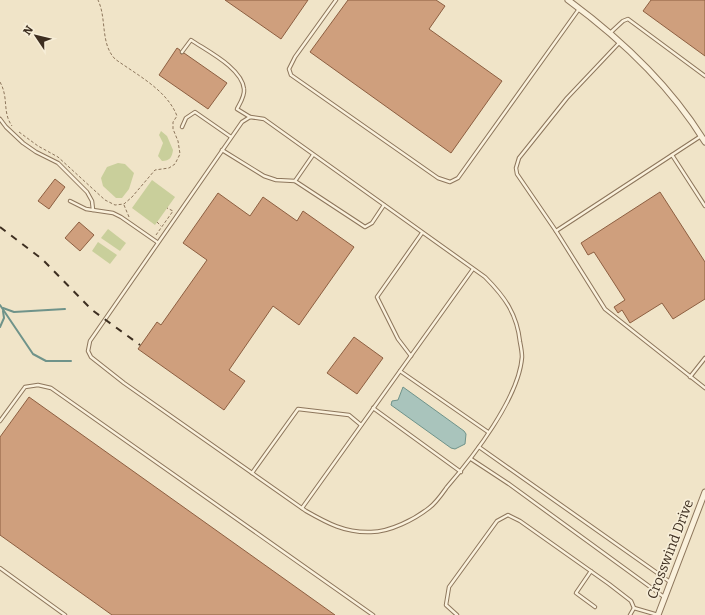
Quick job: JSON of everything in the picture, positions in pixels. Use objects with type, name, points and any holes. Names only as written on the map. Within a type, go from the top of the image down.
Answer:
[{"type":"street","points":[[568,0],[610,33],[655,77],[702,136],[705,142]]},
{"type":"street","name":"Crosswind Drive","points":[[658,615],[705,492]]},
{"type":"lane","points":[[336,0],[295,57],[289,69],[291,75],[438,178],[450,182],[458,178],[579,8]]},
{"type":"lane","points":[[610,33],[623,20],[628,19],[705,76]]},
{"type":"lane","points":[[182,52],[191,40],[235,70],[242,80],[244,91],[237,110],[250,117],[264,119],[473,269],[500,292],[512,309],[519,326],[522,356],[517,381],[471,459],[430,508],[406,523],[372,532],[348,531],[332,526],[302,508],[124,383],[91,357],[88,351],[90,341],[158,242],[242,122],[250,117]]},
{"type":"lane","points":[[620,42],[567,98],[519,158],[516,168],[517,174],[556,231],[605,309],[690,377],[704,386]]},
{"type":"lane","points":[[182,126],[186,118],[195,112],[231,137]]},
{"type":"lane","points":[[0,119],[6,128],[23,143],[36,152],[58,163],[87,192],[92,201],[93,210]]},
{"type":"lane","points":[[556,231],[702,136]]},
{"type":"lane","points":[[222,150],[264,176],[276,180],[295,181],[365,227],[372,223],[384,205]]},
{"type":"lane","points":[[295,181],[313,155]]},
{"type":"lane","points":[[672,155],[705,206]]},
{"type":"lane","points":[[70,201],[93,210],[113,213],[158,242]]},
{"type":"lane","points":[[411,356],[398,339],[377,297],[422,233]]},
{"type":"lane","points":[[302,508],[473,269]]},
{"type":"lane","points":[[690,377],[705,358]]},
{"type":"lane","points":[[400,371],[488,432]]},
{"type":"lane","points":[[0,421],[25,387],[38,385],[51,388],[373,615]]},
{"type":"lane","points":[[373,408],[460,472]]},
{"type":"lane","points":[[252,473],[298,409],[350,416],[361,425]]},
{"type":"lane","points":[[479,447],[670,582]]},
{"type":"lane","points":[[471,459],[509,484],[665,597]]},
{"type":"lane","points":[[457,615],[446,605],[449,587],[497,521],[508,515],[591,571],[630,600],[634,608],[658,615]]},
{"type":"lane","points":[[0,568],[65,615]]},
{"type":"lane","points":[[591,571],[576,593],[595,607]]},
{"type":"lane","points":[[630,615],[634,608]]},
{"type":"path","points":[[0,82],[6,99],[6,113],[14,128],[38,146],[58,156],[105,200],[114,205],[124,204],[132,197],[149,174],[155,170],[169,168],[178,160],[180,148],[173,129],[173,122],[177,116],[174,107],[168,99],[110,54],[105,37],[103,9],[98,0]]},
{"type":"path","points":[[173,122],[182,126]]},
{"type":"path","points":[[124,204],[128,216],[134,220]]},
{"type":"path","points":[[155,236],[173,211],[168,208]]},
{"type":"path","points":[[157,222],[162,226]]},
{"type":"green space","points":[[161,131],[167,136],[173,150],[170,158],[165,161],[162,161],[158,156],[163,143],[159,135]]},
{"type":"green space","points":[[118,163],[125,164],[134,173],[129,189],[122,198],[116,198],[103,186],[101,178],[107,167]]},
{"type":"green space","points":[[152,180],[175,197],[155,225],[132,208]]},
{"type":"green space","points":[[108,229],[126,243],[120,251],[101,238]]},
{"type":"green space","points":[[98,242],[117,255],[110,264],[92,251]]},
{"type":"water","points":[[403,387],[464,431],[466,434],[465,444],[455,449],[451,448],[391,405],[392,401],[398,400]]},
{"type":"building","points":[[225,0],[308,0],[281,39]]},
{"type":"building","points":[[348,0],[436,0],[445,6],[429,29],[502,81],[451,153],[310,52]]},
{"type":"building","points":[[651,0],[705,0],[705,56],[643,11]]},
{"type":"building","points":[[177,48],[180,50],[181,54],[184,53],[227,83],[208,109],[159,75]]},
{"type":"building","points":[[55,179],[65,187],[49,209],[38,201]]},
{"type":"building","points":[[660,192],[705,262],[705,299],[673,319],[662,303],[630,323],[622,310],[618,313],[614,307],[625,300],[594,252],[588,255],[581,243]]},
{"type":"building","points":[[218,193],[250,216],[263,197],[297,221],[303,211],[354,247],[299,325],[273,306],[229,370],[245,381],[224,410],[138,349],[157,322],[161,325],[207,260],[183,243]]},
{"type":"building","points":[[79,222],[94,235],[80,251],[65,238]]},
{"type":"building","points":[[354,337],[383,358],[357,394],[327,373]]},
{"type":"building","points":[[29,397],[335,615],[112,615],[0,535],[0,437]]},
{"type":"waterway","points":[[0,305],[33,354],[46,361],[71,361]]},
{"type":"waterway","points":[[3,308],[14,312],[65,309]]},
{"type":"waterway","points":[[0,327],[4,318],[3,311]]},
{"type":"railway","points":[[0,227],[42,259],[92,310],[140,345]]}]
